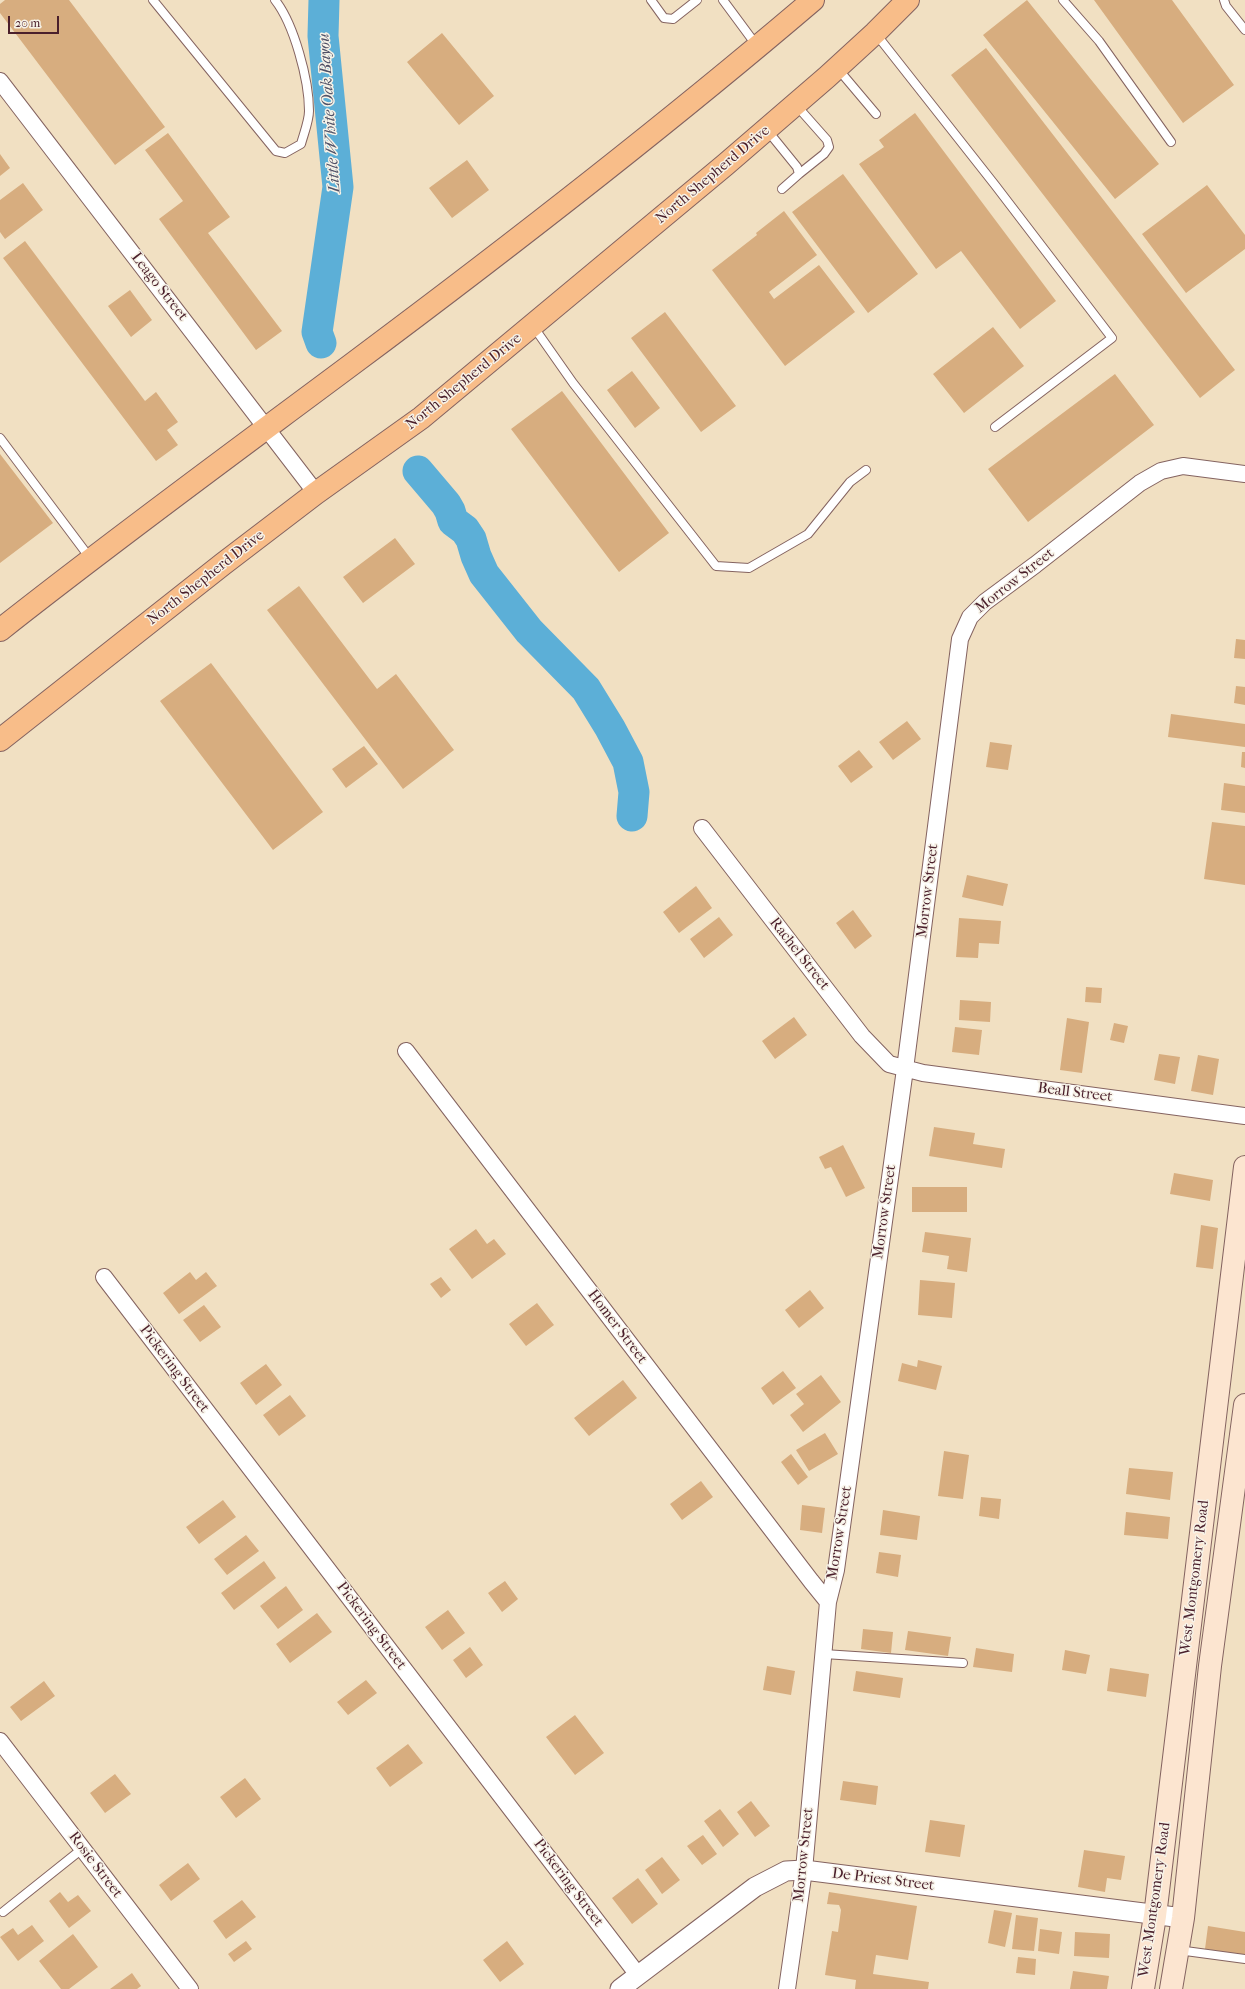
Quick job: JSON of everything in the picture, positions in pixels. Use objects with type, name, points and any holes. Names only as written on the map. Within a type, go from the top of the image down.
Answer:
[{"type":"main road","points":[[0,630],[90,558],[267,428],[642,141],[813,0]]},
{"type":"main road","name":"North Shepherd Drive","points":[[0,740],[223,564],[316,493],[421,418],[766,130],[837,68],[908,0]]},
{"type":"main road","name":"West Montgomery Road","points":[[1142,1989],[1155,1916],[1245,1167]]},
{"type":"main road","points":[[1215,1413],[1244,1411]]},
{"type":"main road","name":"West Montgomery Road","points":[[1171,1989],[1183,1918],[1210,1666],[1244,1411]]},
{"type":"main road","points":[[1185,1662],[1210,1666]]},
{"type":"street","name":"Leago Street","points":[[0,81],[316,493]]},
{"type":"street","name":"Morrow Street","points":[[787,1989],[804,1870],[828,1602],[836,1570],[905,1070],[960,639],[970,617],[985,602],[1140,483],[1150,477],[1161,472],[1184,466],[1245,474]]},
{"type":"street","name":"Rachel Street","points":[[702,828],[862,1036],[889,1064],[905,1070]]},
{"type":"street","name":"Homer Street","points":[[406,1051],[828,1602]]},
{"type":"street","name":"Beall Street","points":[[905,1070],[1245,1116]]},
{"type":"street","name":"Pickering Street","points":[[104,1276],[638,1975]]},
{"type":"street","name":"Rosie Street","points":[[0,1741],[190,1989]]},
{"type":"street","name":"De Priest Street","points":[[620,1989],[755,1887],[786,1871],[804,1870],[1155,1916],[1183,1918]]},
{"type":"lane","points":[[153,0],[276,150],[285,153],[301,144],[309,111],[302,63],[282,9],[275,0]]},
{"type":"lane","points":[[651,0],[664,18],[673,19],[698,0]]},
{"type":"lane","points":[[723,0],[758,46]]},
{"type":"lane","points":[[1063,0],[1099,41],[1171,142]]},
{"type":"lane","points":[[1224,0],[1226,6],[1245,30]]},
{"type":"lane","points":[[875,33],[995,184],[1112,338],[995,427]]},
{"type":"lane","points":[[837,68],[876,114]]},
{"type":"lane","points":[[782,189],[824,154],[829,146],[827,140],[796,104]]},
{"type":"lane","points":[[766,130],[797,167],[799,174]]},
{"type":"lane","points":[[533,325],[573,382],[716,566],[749,568],[808,534],[850,482],[866,470]]},
{"type":"lane","points":[[0,438],[90,558]]},
{"type":"lane","points":[[824,1654],[963,1663]]},
{"type":"lane","points":[[4,1912],[82,1849]]},
{"type":"lane","points":[[1178,1950],[1245,1959]]},
{"type":"building","points":[[5,0],[69,0],[165,127],[115,165],[0,13],[0,4]]},
{"type":"building","points":[[1027,0],[1159,164],[1115,199],[983,35]]},
{"type":"building","points":[[1094,0],[1172,0],[1234,85],[1183,123]]},
{"type":"building","points":[[442,33],[494,96],[459,125],[407,62]]},
{"type":"building","points":[[986,48],[1235,370],[1200,398],[951,75]]},
{"type":"building","points":[[915,113],[1056,301],[1020,329],[961,251],[936,269],[859,164],[884,147],[879,140]]},
{"type":"building","points":[[168,133],[230,217],[208,233],[282,331],[256,350],[159,219],[183,201],[145,150]]},
{"type":"building","points":[[0,154],[10,168],[0,176]]},
{"type":"building","points":[[467,160],[489,190],[452,218],[429,188]]},
{"type":"building","points":[[843,174],[918,274],[868,313],[792,212]]},
{"type":"building","points":[[23,183],[43,210],[5,239],[0,232],[0,200]]},
{"type":"building","points":[[1207,185],[1245,235],[1245,249],[1186,293],[1142,234]]},
{"type":"building","points":[[784,211],[817,255],[769,292],[774,299],[819,265],[855,312],[785,366],[712,270],[757,235],[756,233]]},
{"type":"building","points":[[25,241],[145,401],[156,392],[178,422],[167,430],[178,445],[156,461],[3,258]]},
{"type":"building","points":[[130,290],[152,320],[131,337],[108,306]]},
{"type":"building","points":[[665,312],[736,406],[701,432],[631,338]]},
{"type":"building","points":[[993,327],[1024,366],[964,413],[933,374]]},
{"type":"building","points":[[632,371],[660,408],[635,428],[607,390]]},
{"type":"building","points":[[1115,374],[1154,425],[1028,522],[988,469]]},
{"type":"building","points":[[562,391],[669,533],[619,572],[511,429]]},
{"type":"building","points":[[0,454],[53,523],[0,563]]},
{"type":"building","points":[[395,538],[415,564],[363,603],[343,577]]},
{"type":"building","points":[[299,586],[377,689],[396,674],[454,750],[403,789],[267,610]]},
{"type":"building","points":[[1236,639],[1245,640],[1245,659],[1234,658]]},
{"type":"building","points":[[211,663],[323,812],[273,850],[160,701]]},
{"type":"building","points":[[1236,686],[1245,687],[1245,705],[1234,703]]},
{"type":"building","points":[[1171,714],[1245,724],[1245,747],[1168,737]]},
{"type":"building","points":[[907,721],[921,739],[893,760],[879,742]]},
{"type":"building","points":[[990,742],[1012,745],[1008,770],[986,767]]},
{"type":"building","points":[[364,746],[378,764],[346,788],[332,769]]},
{"type":"building","points":[[859,750],[873,767],[851,783],[838,766]]},
{"type":"building","points":[[1242,752],[1245,752],[1245,768],[1241,767]]},
{"type":"building","points":[[1224,783],[1245,786],[1245,813],[1221,810]]},
{"type":"building","points":[[1212,822],[1245,826],[1245,885],[1204,879]]},
{"type":"building","points":[[967,875],[1008,884],[1003,906],[962,897]]},
{"type":"building","points":[[696,886],[712,908],[679,933],[663,912]]},
{"type":"building","points":[[853,910],[872,936],[855,949],[836,923]]},
{"type":"building","points":[[719,917],[733,935],[704,958],[690,939]]},
{"type":"building","points":[[959,918],[1001,921],[999,944],[979,943],[978,958],[956,957]]},
{"type":"building","points":[[1086,987],[1102,988],[1101,1003],[1085,1002]]},
{"type":"building","points":[[960,1000],[991,1002],[990,1022],[959,1020]]},
{"type":"building","points":[[794,1017],[807,1035],[775,1059],[762,1041]]},
{"type":"building","points":[[1067,1018],[1089,1022],[1082,1073],[1060,1070]]},
{"type":"building","points":[[1114,1023],[1128,1026],[1124,1043],[1110,1040]]},
{"type":"building","points":[[955,1027],[982,1030],[979,1055],[952,1052]]},
{"type":"building","points":[[1159,1054],[1180,1057],[1175,1084],[1154,1080]]},
{"type":"building","points":[[1198,1055],[1219,1059],[1213,1095],[1191,1091]]},
{"type":"building","points":[[934,1127],[975,1133],[973,1144],[1005,1149],[1002,1168],[929,1156]]},
{"type":"building","points":[[843,1145],[865,1188],[846,1197],[831,1167],[825,1169],[819,1157]]},
{"type":"building","points":[[1174,1173],[1213,1180],[1210,1201],[1170,1194]]},
{"type":"building","points":[[912,1187],[967,1187],[967,1212],[912,1212]]},
{"type":"building","points":[[1201,1225],[1218,1228],[1213,1269],[1196,1267]]},
{"type":"building","points":[[476,1229],[487,1244],[494,1239],[506,1254],[472,1279],[449,1249]]},
{"type":"building","points":[[925,1232],[971,1238],[967,1272],[947,1269],[949,1256],[922,1252]]},
{"type":"building","points":[[190,1272],[196,1280],[206,1272],[217,1286],[179,1314],[163,1293]]},
{"type":"building","points":[[441,1277],[451,1290],[441,1298],[430,1284]]},
{"type":"building","points":[[920,1280],[955,1283],[952,1318],[918,1315]]},
{"type":"building","points":[[810,1290],[824,1308],[799,1328],[785,1310]]},
{"type":"building","points":[[537,1303],[554,1325],[526,1346],[509,1324]]},
{"type":"building","points":[[204,1305],[221,1327],[200,1342],[183,1320]]},
{"type":"building","points":[[918,1360],[942,1366],[936,1390],[898,1381],[902,1363],[917,1367]]},
{"type":"building","points":[[266,1364],[282,1385],[256,1405],[240,1383]]},
{"type":"building","points":[[783,1371],[796,1388],[773,1405],[761,1388]]},
{"type":"building","points":[[821,1375],[841,1402],[803,1432],[790,1415],[804,1404],[796,1394]]},
{"type":"building","points":[[623,1380],[637,1398],[589,1436],[574,1418]]},
{"type":"building","points":[[290,1395],[306,1416],[279,1436],[263,1415]]},
{"type":"building","points":[[825,1433],[838,1454],[809,1471],[796,1450]]},
{"type":"building","points":[[944,1451],[969,1455],[963,1499],[938,1496]]},
{"type":"building","points":[[791,1454],[808,1477],[798,1485],[781,1462]]},
{"type":"building","points":[[1129,1468],[1173,1472],[1170,1500],[1126,1494]]},
{"type":"building","points":[[701,1481],[713,1497],[682,1520],[670,1504]]},
{"type":"building","points":[[981,1497],[1001,1499],[999,1519],[979,1516]]},
{"type":"building","points":[[223,1500],[236,1517],[199,1544],[186,1527]]},
{"type":"building","points":[[802,1505],[825,1508],[822,1533],[800,1530]]},
{"type":"building","points":[[883,1510],[920,1516],[917,1540],[880,1535]]},
{"type":"building","points":[[1126,1512],[1170,1517],[1168,1539],[1124,1535]]},
{"type":"building","points":[[246,1535],[259,1551],[227,1575],[214,1559]]},
{"type":"building","points":[[879,1552],[901,1555],[898,1577],[876,1573]]},
{"type":"building","points":[[264,1561],[276,1578],[234,1610],[221,1593]]},
{"type":"building","points":[[505,1581],[518,1599],[502,1612],[488,1593]]},
{"type":"building","points":[[286,1586],[303,1610],[278,1629],[260,1606]]},
{"type":"building","points":[[448,1610],[465,1633],[442,1650],[425,1627]]},
{"type":"building","points":[[317,1613],[332,1632],[290,1663],[276,1644]]},
{"type":"building","points":[[863,1629],[893,1632],[891,1653],[861,1649]]},
{"type":"building","points":[[908,1631],[951,1637],[948,1656],[905,1650]]},
{"type":"building","points":[[470,1647],[483,1665],[466,1678],[453,1660]]},
{"type":"building","points":[[976,1648],[1014,1654],[1012,1672],[973,1667]]},
{"type":"building","points":[[1065,1650],[1090,1655],[1086,1674],[1062,1670]]},
{"type":"building","points":[[767,1666],[795,1671],[791,1695],[763,1690]]},
{"type":"building","points":[[1110,1668],[1149,1674],[1146,1697],[1107,1691]]},
{"type":"building","points":[[856,1671],[903,1678],[900,1698],[853,1691]]},
{"type":"building","points":[[366,1680],[377,1693],[348,1715],[337,1702]]},
{"type":"building","points":[[44,1681],[55,1696],[21,1721],[10,1707]]},
{"type":"building","points":[[575,1715],[604,1753],[575,1775],[546,1737]]},
{"type":"building","points":[[408,1744],[423,1763],[390,1787],[376,1768]]},
{"type":"building","points":[[115,1774],[131,1794],[105,1813],[90,1793]]},
{"type":"building","points":[[245,1778],[261,1799],[236,1818],[220,1797]]},
{"type":"building","points":[[843,1781],[878,1786],[876,1805],[840,1800]]},
{"type":"building","points":[[751,1801],[770,1826],[755,1837],[737,1812]]},
{"type":"building","points":[[720,1809],[739,1834],[723,1847],[704,1821]]},
{"type":"building","points":[[930,1820],[965,1825],[960,1857],[925,1852]]},
{"type":"building","points":[[703,1835],[717,1854],[702,1865],[687,1846]]},
{"type":"building","points":[[1084,1850],[1125,1856],[1121,1880],[1107,1878],[1105,1892],[1078,1887]]},
{"type":"building","points":[[662,1857],[680,1880],[662,1894],[645,1870]]},
{"type":"building","points":[[188,1863],[200,1879],[171,1901],[159,1885]]},
{"type":"building","points":[[638,1878],[658,1904],[632,1924],[612,1898]]},
{"type":"building","points":[[60,1892],[68,1902],[78,1895],[91,1911],[69,1928],[49,1901]]},
{"type":"building","points":[[829,1892],[917,1906],[908,1960],[876,1955],[873,1974],[929,1982],[928,1989],[855,1989],[856,1980],[825,1975],[832,1931],[838,1932],[841,1910],[839,1905],[827,1904]]},
{"type":"building","points":[[242,1900],[256,1917],[226,1939],[213,1921]]},
{"type":"building","points":[[994,1910],[1012,1913],[1005,1947],[988,1943]]},
{"type":"building","points":[[1016,1915],[1038,1918],[1034,1951],[1012,1949]]},
{"type":"building","points":[[32,1925],[44,1941],[18,1961],[0,1937],[13,1928],[18,1935]]},
{"type":"building","points":[[1208,1926],[1245,1932],[1245,1955],[1205,1949]]},
{"type":"building","points":[[1040,1929],[1062,1932],[1059,1954],[1038,1951]]},
{"type":"building","points":[[1075,1932],[1110,1934],[1109,1958],[1074,1956]]},
{"type":"building","points":[[73,1934],[98,1967],[69,1989],[61,1989],[39,1961]]},
{"type":"building","points":[[246,1941],[252,1949],[234,1962],[228,1954]]},
{"type":"building","points":[[507,1941],[524,1964],[500,1982],[483,1960]]},
{"type":"building","points":[[1018,1957],[1036,1959],[1035,1975],[1016,1973]]},
{"type":"building","points":[[1073,1971],[1109,1976],[1107,1989],[1070,1989]]},
{"type":"building","points":[[132,1973],[141,1986],[137,1989],[110,1989]]},
{"type":"waterway","name":"Little White Oak Bayou","points":[[321,343],[317,332],[338,187],[323,36],[324,0]]},
{"type":"waterway","name":"Little White Oak Bayou","points":[[418,471],[446,504],[453,521],[465,530],[471,539],[476,556],[484,574],[529,631],[586,689],[610,728],[628,762],[634,792],[632,816]]}]
